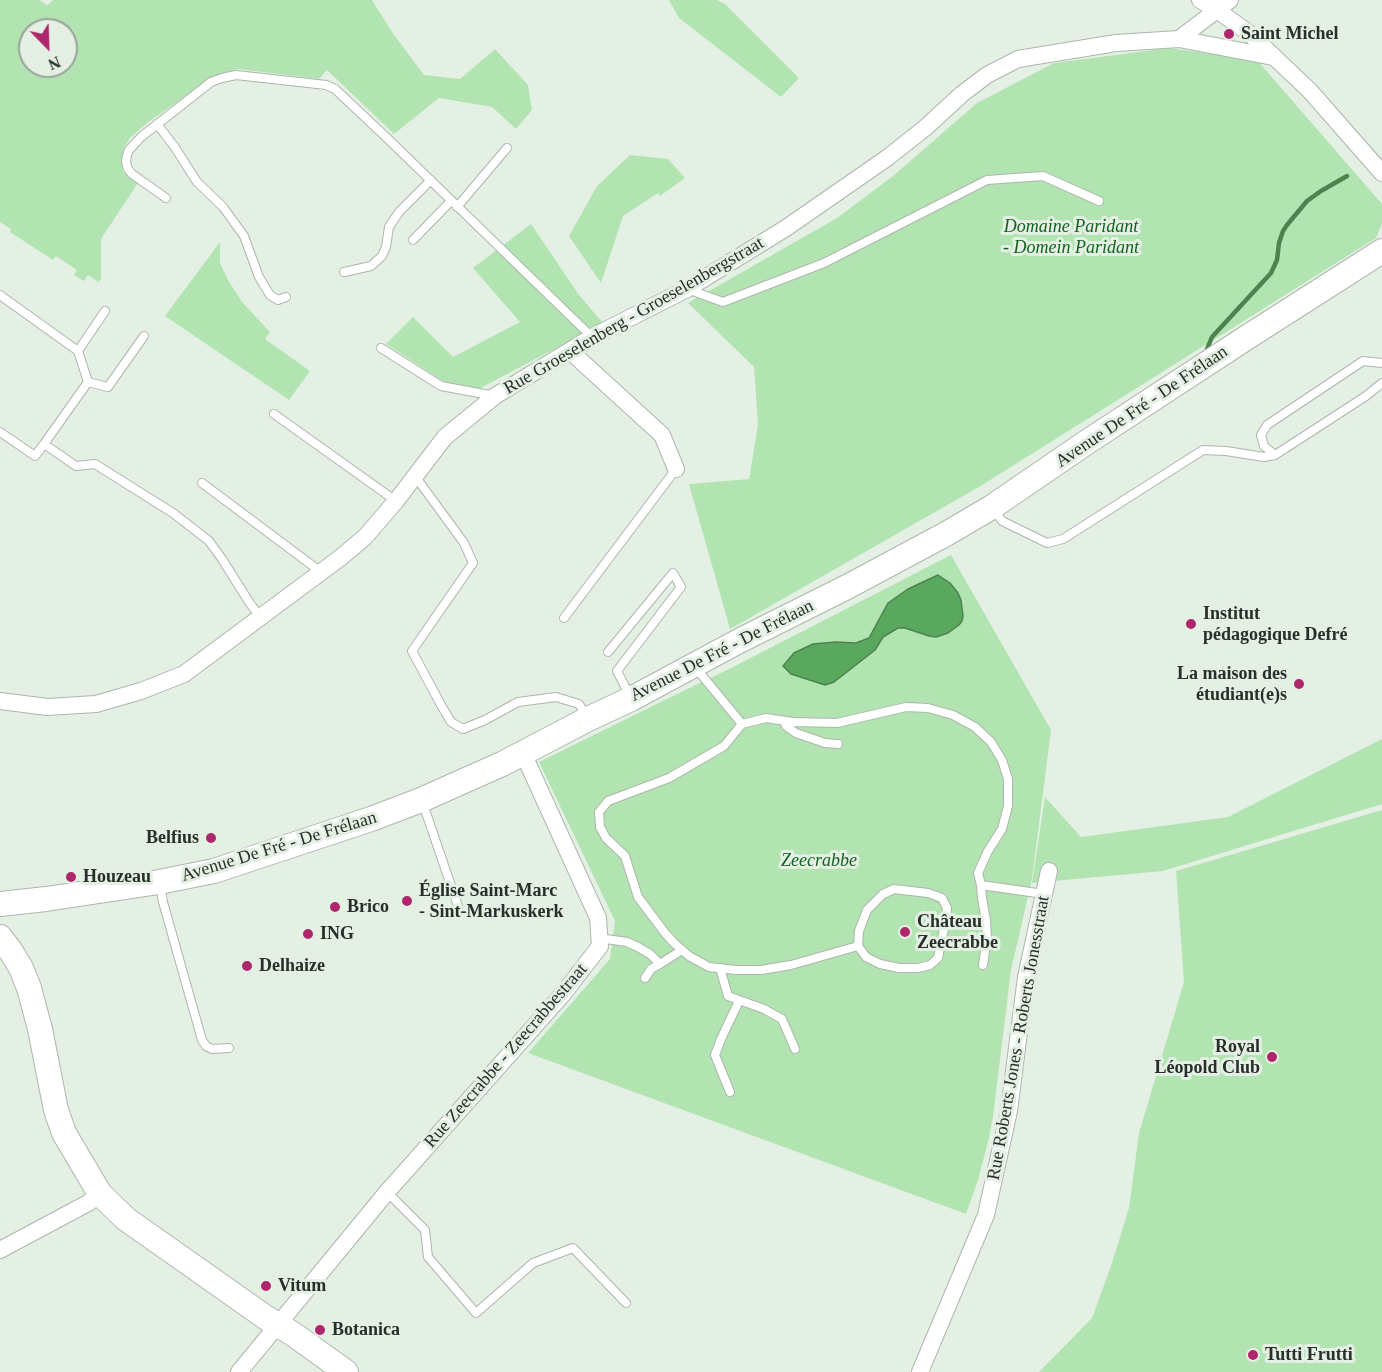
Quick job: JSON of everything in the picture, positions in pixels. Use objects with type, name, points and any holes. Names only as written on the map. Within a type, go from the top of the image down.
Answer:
[{"type":"main road","name":"Avenue De Fré - De Frélaan","points":[[0,904],[46,899],[214,872],[421,800],[524,753],[946,534],[992,507],[1382,251]]},
{"type":"main road","points":[[0,937],[21,968],[29,988],[40,1029],[56,1110],[64,1132],[100,1194],[126,1219],[346,1372]]},
{"type":"street","points":[[1200,0],[1224,5],[1250,34],[1310,92],[1382,173]]},
{"type":"street","points":[[1179,39],[1224,5]]},
{"type":"street","name":"Rue Groeselenberg - Groeselenbergstraat","points":[[0,701],[47,707],[96,704],[141,691],[184,674],[261,618],[365,537],[445,437],[495,396],[592,337],[687,289],[786,228],[887,158],[925,129],[962,94],[987,75],[1018,59],[1116,43],[1179,39],[1273,57]]},
{"type":"street","points":[[570,351],[662,435],[676,469]]},
{"type":"street","points":[[524,753],[598,918],[599,938]]},
{"type":"street","name":"Rue Roberts Jones - Roberts Jonesstraat","points":[[920,1372],[986,1215],[1009,1111],[1026,976],[1049,871]]},
{"type":"street","name":"Rue Zeecrabbe - Zeecrabbestraat","points":[[239,1372],[387,1192],[563,994],[600,946],[599,938]]},
{"type":"street","points":[[0,1250],[88,1203],[100,1194]]},
{"type":"lane","points":[[166,198],[128,169],[126,162],[129,150],[141,136],[211,82],[236,75],[326,85],[335,89],[592,337]]},
{"type":"lane","points":[[158,124],[197,182],[224,207],[244,236],[258,278],[270,295],[278,300],[286,297]]},
{"type":"lane","points":[[413,240],[454,204],[507,148]]},
{"type":"lane","points":[[687,289],[723,302],[825,263],[987,180],[1043,176],[1099,201]]},
{"type":"lane","points":[[344,272],[371,266],[382,256],[389,227],[399,212],[431,180]]},
{"type":"lane","points":[[0,295],[78,351],[88,382]]},
{"type":"lane","points":[[78,351],[105,311]]},
{"type":"lane","points":[[88,382],[108,387],[144,336]]},
{"type":"lane","points":[[381,348],[441,386],[495,396]]},
{"type":"lane","points":[[1275,455],[1264,446],[1260,435],[1267,424],[1363,361],[1382,363]]},
{"type":"lane","points":[[0,432],[35,456],[88,382]]},
{"type":"lane","points":[[992,507],[1002,521],[1047,543],[1064,539],[1203,450],[1264,457],[1275,455],[1366,396],[1382,383]]},
{"type":"lane","points":[[274,414],[396,501]]},
{"type":"lane","points":[[44,444],[75,466],[95,464],[172,513],[209,541],[261,618]]},
{"type":"lane","points":[[564,618],[676,469]]},
{"type":"lane","points":[[415,476],[464,543],[473,563],[412,651],[452,722],[463,729],[519,702],[556,697],[579,704],[588,719]]},
{"type":"lane","points":[[202,483],[321,572]]},
{"type":"lane","points":[[608,652],[673,573],[681,587],[617,671],[631,699]]},
{"type":"lane","points":[[693,664],[742,724]]},
{"type":"lane","points":[[858,946],[791,965],[760,970],[709,967],[688,956],[665,933],[638,897],[624,856],[606,838],[600,827],[599,812],[608,801],[669,777],[724,746],[742,724],[766,718],[837,723],[906,707],[928,708],[953,715],[975,727],[991,742],[1002,760],[1008,779],[1008,806],[1002,829],[978,873],[987,938],[983,965]]},
{"type":"lane","points":[[784,721],[786,726],[796,733],[825,743],[838,744]]},
{"type":"lane","points":[[421,800],[458,906]]},
{"type":"lane","points":[[159,882],[202,1040],[212,1049],[229,1048]]},
{"type":"lane","points":[[981,885],[1044,894]]},
{"type":"lane","points":[[894,889],[928,893],[942,898],[947,908],[938,958],[930,965],[918,968],[898,968],[880,964],[866,957],[858,946],[859,931],[867,910],[883,894],[894,889]]},
{"type":"lane","points":[[599,938],[638,946],[660,964]]},
{"type":"lane","points":[[645,978],[651,969],[682,950]]},
{"type":"lane","points":[[720,968],[728,996],[764,1009],[782,1019],[795,1048]]},
{"type":"lane","points":[[730,1092],[716,1055],[739,1001]]},
{"type":"lane","points":[[387,1192],[425,1230],[428,1257],[476,1313],[533,1263],[573,1248],[626,1303]]},
{"type":"green space","points":[[0,0],[39,0],[47,5],[53,0],[372,0],[424,75],[460,79],[495,49],[528,85],[532,110],[516,129],[492,107],[439,98],[394,134],[327,70],[319,79],[238,69],[214,76],[147,123],[130,138],[122,157],[123,172],[138,183],[101,239],[101,279],[98,282],[88,275],[84,281],[74,275],[77,270],[56,256],[53,260],[10,232],[11,229],[0,222]]},
{"type":"green space","points":[[669,0],[717,0],[725,4],[799,78],[781,97],[679,18]]},
{"type":"green space","name":"Domaine Paridant - Domein Paridant","points":[[1169,48],[1257,60],[1382,204],[1382,223],[1376,238],[979,487],[730,629],[689,484],[749,479],[758,425],[754,367],[688,303],[837,218],[893,176],[977,103],[1054,63]]},
{"type":"green space","points":[[630,155],[668,159],[685,178],[660,196],[658,193],[623,216],[601,283],[569,236],[597,186]]},
{"type":"green space","points":[[531,224],[579,295],[603,323],[477,390],[443,381],[386,344],[413,317],[453,357],[520,322],[473,268]]},
{"type":"green space","points":[[220,242],[220,263],[242,302],[270,332],[265,339],[310,371],[289,400],[165,316]]},
{"type":"green space","name":"Zeecrabbe","points":[[951,555],[1051,730],[1032,879],[1011,970],[993,1117],[978,1180],[966,1214],[528,1053],[610,959],[615,921],[539,762],[731,668]]},
{"type":"green space","points":[[1382,739],[1382,804],[1163,871],[1032,883],[1045,797],[1081,837],[1228,817]]},
{"type":"green space","name":"Royal Léopold Club","points":[[1382,810],[1382,1372],[1039,1372],[1092,1318],[1129,1208],[1139,1133],[1184,982],[1176,871]]},
{"type":"shaded area","points":[[938,575],[950,583],[961,600],[962,621],[948,633],[936,637],[898,628],[883,637],[875,650],[834,682],[825,685],[791,674],[783,666],[794,653],[813,644],[856,643],[869,638],[888,603],[908,589]]},
{"type":"waterway","points":[[1207,349],[1212,337],[1271,273],[1277,260],[1279,243],[1287,225],[1307,201],[1347,176]]},
{"type":"place","name":"Saint Michel","points":[[1229,34]]},
{"type":"place","name":"Institut pédagogique Defré","points":[[1191,624]]},
{"type":"place","name":"La maison des étudiant(e)s","points":[[1299,684]]},
{"type":"place","name":"Belfius","points":[[211,838]]},
{"type":"place","name":"Houzeau","points":[[71,877]]},
{"type":"place","name":"Église Saint-Marc - Sint-Markuskerk","points":[[407,901]]},
{"type":"place","name":"Brico","points":[[335,907]]},
{"type":"place","name":"Château Zeecrabbe","points":[[905,932]]},
{"type":"place","name":"ING","points":[[308,934]]},
{"type":"place","name":"Delhaize","points":[[247,966]]},
{"type":"place","name":"Royal Léopold Club","points":[[1272,1057]]},
{"type":"place","name":"Vitum","points":[[266,1286]]},
{"type":"place","name":"Botanica","points":[[320,1330]]},
{"type":"place","name":"Tutti Frutti","points":[[1253,1355]]}]
